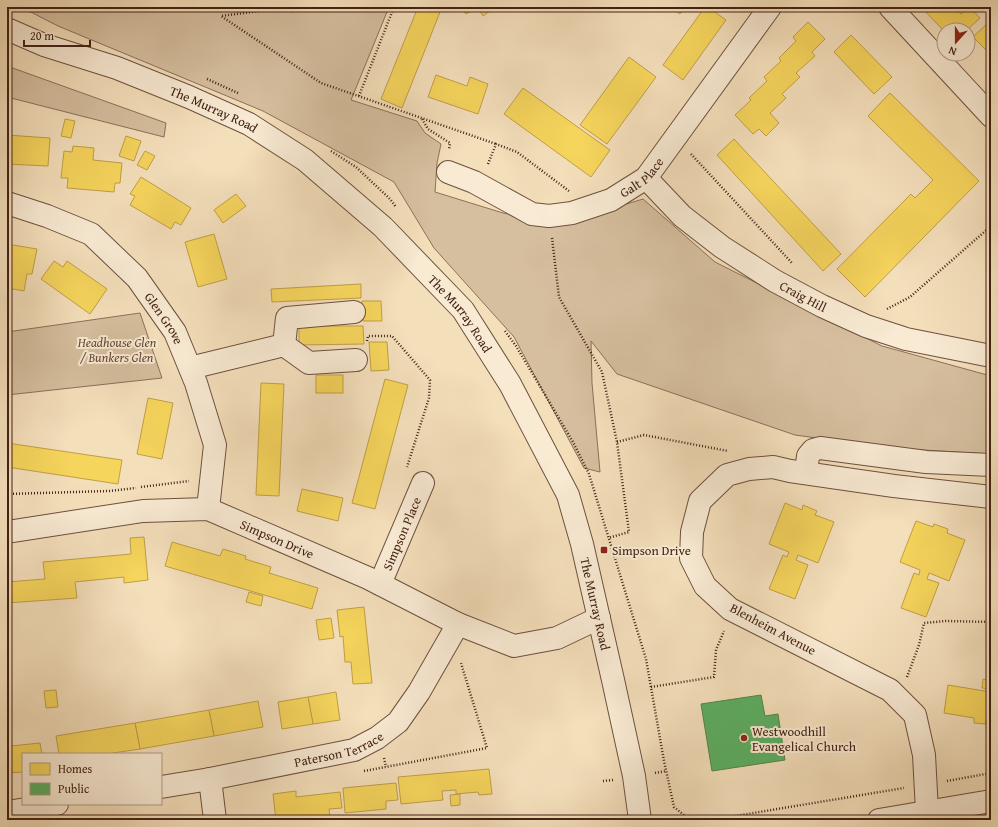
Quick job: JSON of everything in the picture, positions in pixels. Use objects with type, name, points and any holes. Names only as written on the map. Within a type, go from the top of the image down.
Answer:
[{"type":"street","name":"Galt Place","points":[[448,172],[480,185],[532,214],[549,216],[572,214],[611,200],[646,178],[770,7]]},
{"type":"street","points":[[890,7],[991,116]]},
{"type":"street","name":"The Murray Road","points":[[7,29],[44,44],[117,68],[189,97],[249,124],[305,160],[383,227],[463,310],[510,384],[568,495],[582,544],[599,618],[634,776],[640,820]]},
{"type":"street","name":"Craig Hill","points":[[646,178],[682,216],[722,247],[775,281],[859,323],[906,339],[991,356]]},
{"type":"street","name":"Glen Grove","points":[[7,203],[47,216],[91,234],[136,278],[175,332],[196,383],[216,445],[208,509]]},
{"type":"street","points":[[284,344],[287,318],[354,312]]},
{"type":"street","points":[[190,368],[284,344]]},
{"type":"street","points":[[284,344],[309,363],[356,360]]},
{"type":"street","points":[[806,473],[808,456],[813,450],[820,448],[926,462],[991,465]]},
{"type":"street","name":"Blenheim Avenue","points":[[927,811],[924,755],[915,715],[890,690],[734,610],[705,586],[691,558],[692,532],[700,501],[727,475],[749,469],[773,467],[790,471],[894,486],[991,497]]},
{"type":"street","name":"Simpson Place","points":[[380,584],[423,483]]},
{"type":"street","name":"Simpson Drive","points":[[7,532],[143,511],[208,509],[380,584],[458,624],[514,646],[557,638],[599,618]]},
{"type":"street","name":"Paterson Terrace","points":[[162,787],[210,779],[354,750],[377,738],[398,722],[419,692],[458,624]]},
{"type":"street","points":[[210,779],[215,820]]},
{"type":"street","points":[[879,820],[991,801]]},
{"type":"street","points":[[7,812],[51,805]]},
{"type":"path","points":[[273,7],[267,10],[221,16],[320,83],[517,152],[570,192],[586,208]]},
{"type":"path","points":[[359,96],[394,7]]},
{"type":"path","points":[[422,118],[428,129],[450,143],[448,172]]},
{"type":"path","points":[[675,137],[792,264]]},
{"type":"path","points":[[480,185],[496,144]]},
{"type":"path","points":[[549,216],[559,297],[602,372],[617,442],[629,532],[582,544]]},
{"type":"path","points":[[859,323],[910,298],[991,226]]},
{"type":"path","points":[[356,360],[365,347],[368,336],[392,336],[430,380],[429,398],[406,469]]},
{"type":"path","points":[[617,442],[644,435],[730,451]]},
{"type":"path","points":[[7,494],[109,491],[212,479]]},
{"type":"path","points":[[608,538],[646,659],[664,761],[674,807],[690,820]]},
{"type":"path","points":[[651,687],[714,676],[716,650],[734,610]]},
{"type":"path","points":[[900,700],[919,645],[924,623],[946,621],[991,622]]},
{"type":"path","points":[[357,773],[487,748],[461,663]]},
{"type":"path","points":[[712,820],[991,773]]},
{"type":"green space","points":[[21,7],[280,7],[292,12],[312,7],[389,7],[351,100],[417,121],[425,133],[441,144],[437,163],[435,192],[503,213],[560,224],[643,199],[715,262],[882,346],[991,376],[991,454],[889,448],[795,435],[617,374],[591,341],[592,383],[600,472],[584,468],[514,337],[434,248],[394,182],[263,111],[58,26]]},
{"type":"green space","points":[[7,66],[166,123],[164,137],[7,97]]},
{"type":"green space","name":"Headhouse Glen / Bunkers Glen","points":[[140,313],[162,378],[7,395],[7,332]]},
{"type":"building: Homes","points":[[418,7],[442,7],[402,108],[381,99]]},
{"type":"building: Homes","points":[[461,7],[478,7],[466,14]]},
{"type":"building: Homes","points":[[670,7],[685,7],[680,14]]},
{"type":"building: Homes","points":[[705,7],[708,7],[726,20],[683,80],[663,65]]},
{"type":"building: Homes","points":[[921,7],[954,7],[961,14],[970,7],[980,18],[976,22],[936,23]]},
{"type":"building: Homes","points":[[478,8],[494,8],[483,16]]},
{"type":"building: Homes","points":[[990,21],[991,22],[991,55],[976,40],[976,34]]},
{"type":"building: Homes","points":[[808,22],[825,39],[812,52],[815,56],[796,73],[800,77],[782,94],[786,98],[770,113],[779,123],[766,136],[759,129],[753,134],[735,115],[751,100],[749,98],[767,81],[764,77],[781,61],[779,58],[796,41],[793,37]]},
{"type":"building: Homes","points":[[851,35],[892,77],[874,94],[834,52]]},
{"type":"building: Homes","points":[[629,57],[656,77],[607,144],[580,125]]},
{"type":"building: Homes","points":[[436,75],[467,86],[470,77],[488,84],[478,114],[428,97]]},
{"type":"building: Homes","points":[[523,88],[610,150],[591,177],[504,114]]},
{"type":"building: Homes","points":[[890,93],[979,181],[865,297],[837,269],[911,194],[915,198],[933,180],[868,116]]},
{"type":"building: Homes","points":[[65,119],[75,121],[71,138],[61,136]]},
{"type":"building: Homes","points":[[7,135],[50,138],[48,166],[7,164]]},
{"type":"building: Homes","points":[[126,136],[141,141],[134,161],[119,156]]},
{"type":"building: Homes","points":[[734,139],[841,254],[823,271],[717,155]]},
{"type":"building: Homes","points":[[73,146],[94,148],[93,160],[122,163],[120,183],[115,183],[114,192],[67,188],[68,178],[61,178],[64,151],[72,152]]},
{"type":"building: Homes","points":[[145,151],[155,156],[147,170],[137,165]]},
{"type":"building: Homes","points":[[141,177],[191,208],[181,225],[175,222],[171,229],[130,205],[135,196],[130,194]]},
{"type":"building: Homes","points":[[236,194],[246,206],[223,223],[214,210]]},
{"type":"building: Homes","points":[[214,234],[227,279],[198,287],[185,242]]},
{"type":"building: Homes","points":[[7,244],[37,249],[32,274],[27,274],[24,291],[7,288]]},
{"type":"building: Homes","points":[[54,261],[63,267],[67,261],[107,289],[90,314],[41,279]]},
{"type":"building: Homes","points":[[361,284],[361,298],[272,302],[271,289]]},
{"type":"building: Homes","points":[[362,301],[381,301],[382,321],[363,321]]},
{"type":"building: Homes","points":[[299,326],[363,326],[364,344],[299,345]]},
{"type":"building: Homes","points":[[369,342],[387,342],[389,370],[371,371]]},
{"type":"building: Homes","points":[[316,375],[343,375],[343,393],[316,393]]},
{"type":"building: Homes","points":[[385,379],[408,385],[375,509],[352,503]]},
{"type":"building: Homes","points":[[261,383],[284,384],[279,496],[256,495]]},
{"type":"building: Homes","points":[[148,398],[173,403],[162,459],[137,454]]},
{"type":"building: Homes","points":[[7,443],[122,460],[118,484],[7,467]]},
{"type":"building: Homes","points":[[302,489],[343,498],[338,521],[297,511]]},
{"type":"building: Homes","points":[[785,503],[802,510],[803,505],[817,511],[815,515],[834,522],[818,563],[798,555],[796,560],[808,565],[795,599],[769,589],[783,555],[787,557],[789,552],[769,544]]},
{"type":"building: Homes","points":[[916,521],[933,527],[934,524],[948,529],[947,533],[965,540],[949,581],[929,573],[927,579],[939,583],[926,617],[901,608],[914,573],[919,575],[920,570],[900,562]]},
{"type":"building: Homes","points":[[144,537],[148,580],[124,583],[124,577],[75,582],[77,598],[7,603],[7,582],[45,579],[43,562],[131,554],[130,538]]},
{"type":"building: Homes","points":[[172,542],[220,556],[223,549],[246,556],[245,559],[271,567],[269,573],[318,588],[312,609],[165,566]]},
{"type":"building: Homes","points":[[249,592],[263,596],[261,606],[246,602]]},
{"type":"building: Homes","points":[[364,607],[372,683],[353,684],[351,662],[345,662],[343,636],[340,637],[337,610]]},
{"type":"building: Homes","points":[[331,618],[334,638],[319,640],[316,620]]},
{"type":"building: Homes","points":[[983,679],[991,681],[991,689],[982,688]]},
{"type":"building: Homes","points":[[948,685],[991,692],[991,720],[986,720],[986,724],[974,723],[974,718],[944,713]]},
{"type":"building: Homes","points":[[56,690],[58,707],[46,708],[44,691]]},
{"type":"building: Homes","points":[[336,692],[340,720],[313,724],[308,697]]},
{"type":"building: Homes","points":[[308,697],[313,724],[282,729],[278,702]]},
{"type":"building: Homes","points":[[258,701],[263,727],[214,736],[209,710]]},
{"type":"building: Homes","points":[[209,710],[214,736],[140,749],[135,723]]},
{"type":"building: Homes","points":[[135,723],[140,749],[113,753],[59,753],[56,736]]},
{"type":"building: Homes","points":[[7,737],[10,737],[11,746],[40,743],[42,753],[22,753],[22,772],[7,773]]},
{"type":"building: Homes","points":[[489,769],[492,794],[479,795],[478,792],[456,794],[456,790],[442,791],[443,800],[401,804],[398,777]]},
{"type":"building: Homes","points":[[396,783],[398,800],[386,801],[386,809],[345,813],[343,788]]},
{"type":"building: Homes","points":[[296,791],[296,797],[340,792],[342,808],[329,809],[330,818],[276,820],[273,794]]},
{"type":"building: Homes","points":[[460,794],[460,805],[451,806],[450,795]]},
{"type":"building: Public","name":"Westwoodhill Evangelical Church","points":[[761,695],[765,716],[778,714],[785,760],[712,771],[701,704]]},
{"type":"place","name":"Simpson Drive","points":[[604,550]]},
{"type":"place","name":"Westwoodhill Evangelical Church","points":[[744,738]]}]
